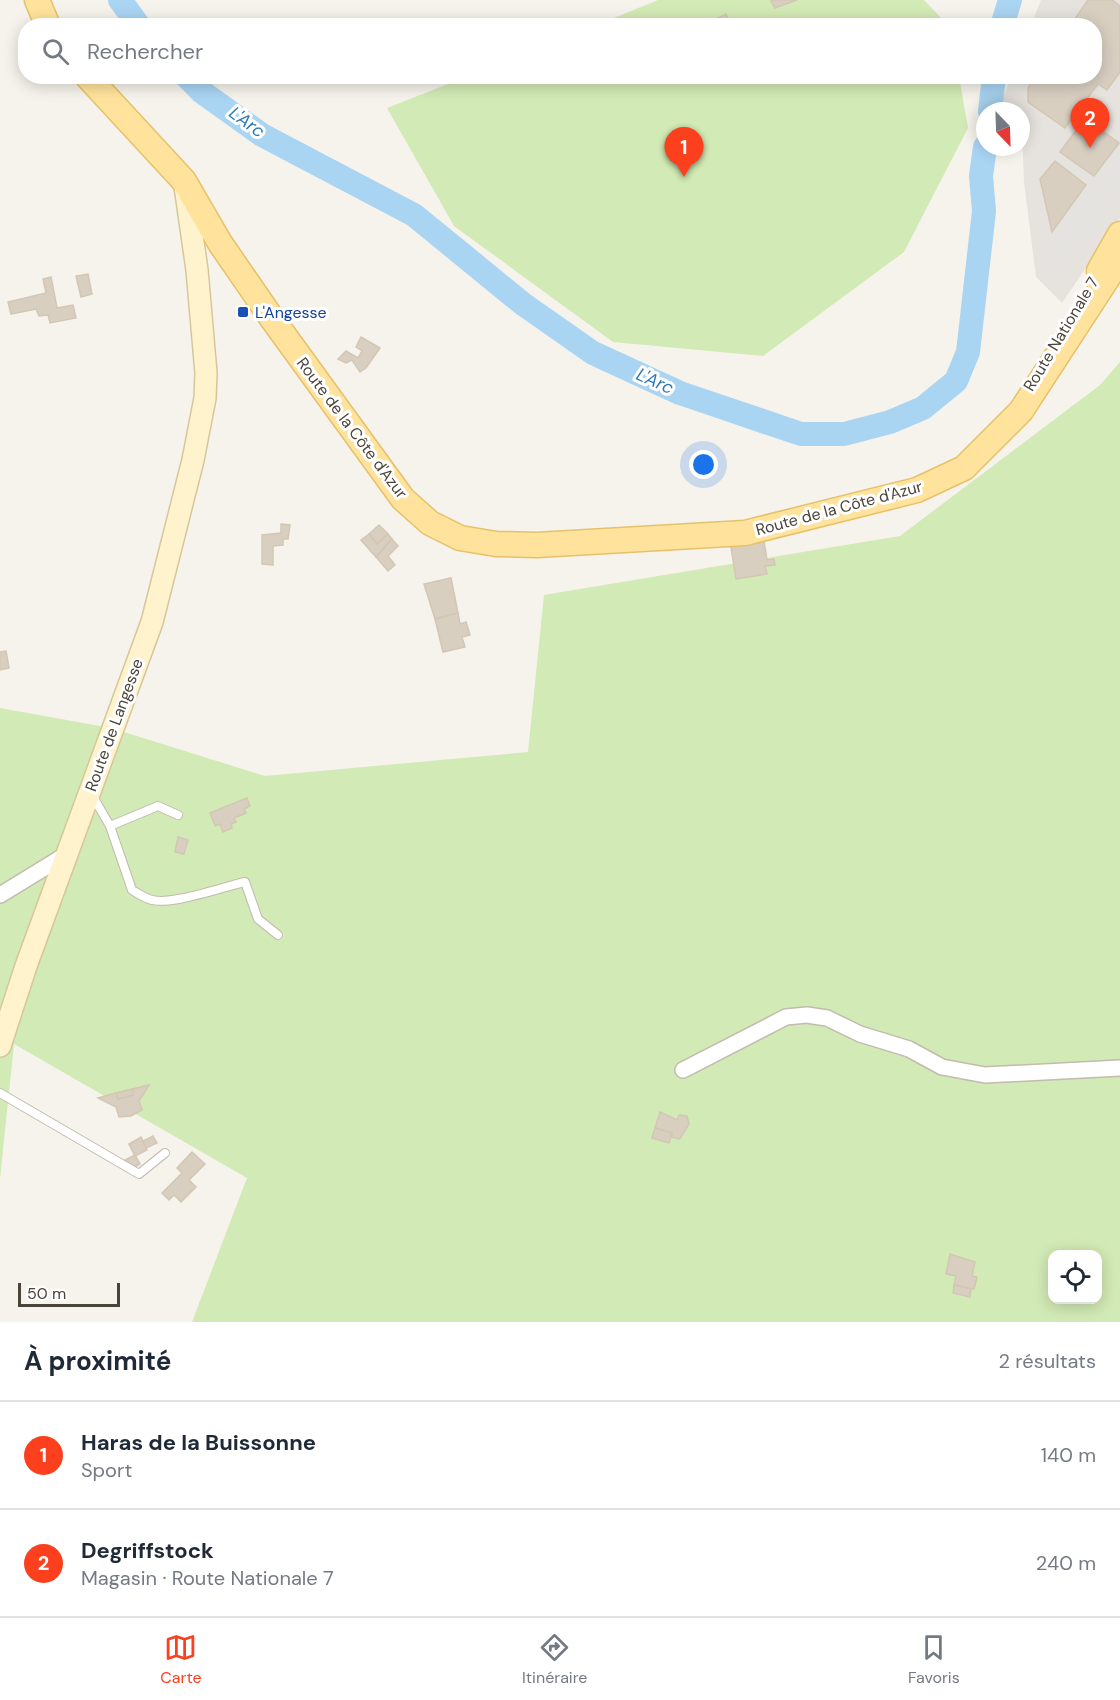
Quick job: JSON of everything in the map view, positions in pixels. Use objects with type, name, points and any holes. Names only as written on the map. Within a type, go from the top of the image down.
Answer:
[{"type":"main road","points":[[37,0],[45,18]]},
{"type":"main road","name":"Route de la Côte d'Azur","points":[[94,84],[184,181],[220,243],[273,320],[403,499],[430,523],[460,538],[496,544],[537,545],[745,533],[917,490],[964,468],[979,454]]},
{"type":"main road","name":"Route Nationale 7","points":[[1001,434],[1120,234]]},
{"type":"main road","name":"Route Nationale 7","points":[[979,454],[1021,411],[1120,259]]},
{"type":"street","name":"Route de Langesse","points":[[0,1046],[152,622],[206,398],[197,270],[184,181]]},
{"type":"street","points":[[0,895],[67,854]]},
{"type":"street","points":[[683,1070],[786,1017],[807,1015],[827,1018],[860,1034],[909,1049],[942,1067],[965,1073],[985,1075],[1120,1068]]},
{"type":"lane","points":[[90,791],[110,826],[132,890],[150,900],[184,899],[211,889],[245,882],[258,919],[278,935]]},
{"type":"lane","points":[[110,826],[158,806],[178,815]]},
{"type":"lane","points":[[0,1093],[140,1174],[165,1153]]},
{"type":"shaded area","points":[[1041,0],[1120,0],[1120,218],[1062,303],[1036,277],[1023,156],[1030,156],[1030,102],[1003,102],[1002,100],[1008,84],[1102,84],[1102,18],[1034,18]]},
{"type":"shaded area","points":[[1120,142],[1120,198],[1066,271],[1058,265],[1054,271],[1044,264],[1053,252],[1045,246]]},
{"type":"green space","points":[[658,0],[924,0],[941,18],[614,18]]},
{"type":"green space","points":[[448,84],[960,84],[968,128],[904,252],[763,356],[613,342],[454,226],[387,108]]},
{"type":"green space","points":[[1120,362],[1120,1322],[192,1322],[247,1178],[14,1044],[0,1179],[0,708],[111,728],[265,776],[528,752],[544,595],[900,536],[1100,385]]},
{"type":"building","points":[[797,0],[775,8],[771,1]]},
{"type":"building","points":[[1088,0],[1112,0],[1120,6],[1120,72],[1107,90],[1098,84],[1102,84],[1102,18],[1076,18]]},
{"type":"building","points":[[1031,84],[1098,84],[1065,128],[1028,102],[1028,88]]},
{"type":"building","points":[[1085,118],[1119,143],[1094,176],[1060,152]]},
{"type":"building","points":[[1055,161],[1086,185],[1052,232],[1040,179]]},
{"type":"building","points":[[88,274],[92,294],[81,297],[76,276]]},
{"type":"building","points":[[51,277],[57,308],[73,305],[76,318],[50,323],[48,315],[39,316],[36,309],[11,314],[8,302],[46,293],[43,279]]},
{"type":"building","points":[[361,337],[380,348],[366,368],[360,372],[352,360],[346,363],[338,359],[346,351],[358,358],[362,351],[356,347]]},
{"type":"building","points":[[281,524],[290,525],[288,539],[283,539],[283,545],[273,546],[273,565],[262,564],[262,535],[281,533]]},
{"type":"building","points":[[379,525],[388,534],[377,544],[369,534]]},
{"type":"building","points":[[369,534],[377,544],[388,534],[392,539],[376,557],[361,540]]},
{"type":"building","points":[[392,539],[398,546],[388,556],[395,565],[388,571],[376,557]]},
{"type":"building","points":[[764,541],[767,560],[774,559],[775,565],[765,566],[767,574],[736,579],[731,547]]},
{"type":"building","points":[[451,578],[458,613],[435,619],[424,584]]},
{"type":"building","points":[[458,613],[460,624],[466,622],[470,635],[462,637],[465,647],[443,652],[435,619]]},
{"type":"building","points":[[6,651],[9,668],[0,670],[0,652]]},
{"type":"building","points":[[247,798],[250,806],[244,809],[246,813],[234,818],[236,822],[231,824],[232,828],[223,832],[220,824],[215,826],[210,813]]},
{"type":"building","points":[[178,837],[188,840],[184,854],[175,852]]},
{"type":"building","points":[[149,1085],[139,1101],[142,1110],[131,1116],[119,1117],[116,1107],[98,1098],[116,1093],[118,1099],[133,1095],[132,1089]]},
{"type":"building","points":[[132,1089],[133,1095],[118,1099],[116,1093]]},
{"type":"building","points":[[660,1112],[677,1120],[679,1115],[687,1116],[689,1124],[680,1139],[671,1137],[672,1133],[655,1128]]},
{"type":"building","points":[[655,1128],[672,1133],[669,1143],[652,1138]]},
{"type":"building","points":[[153,1136],[157,1143],[146,1148],[143,1141]]},
{"type":"building","points":[[141,1137],[147,1150],[135,1156],[129,1144]]},
{"type":"building","points":[[192,1152],[205,1164],[189,1180],[196,1187],[181,1202],[174,1195],[169,1200],[162,1193],[182,1173],[177,1168]]},
{"type":"building","points":[[135,1155],[140,1164],[133,1168],[125,1160]]},
{"type":"building","points":[[950,1254],[975,1262],[972,1276],[977,1277],[974,1289],[954,1285],[956,1276],[946,1274]]},
{"type":"building","points":[[954,1285],[971,1289],[970,1297],[953,1293]]},
{"type":"waterway","name":"L'Arc","points":[[120,0],[133,18]]},
{"type":"waterway","name":"L'Arc","points":[[1004,18],[1010,0]]},
{"type":"waterway","name":"L'Arc","points":[[194,84],[262,135],[414,215],[523,304],[593,353],[680,393],[801,434],[844,434],[890,422],[923,408],[956,381],[968,352],[984,211],[981,176],[984,156]]},
{"type":"waterway","name":"L'Arc","points":[[991,102],[993,84]]},
{"type":"place","name":"Degriffstock","points":[[1090,148]]},
{"type":"place","name":"Haras de la Buissonne","points":[[684,177]]},
{"type":"place","name":"L'Angesse","points":[[243,312]]}]
